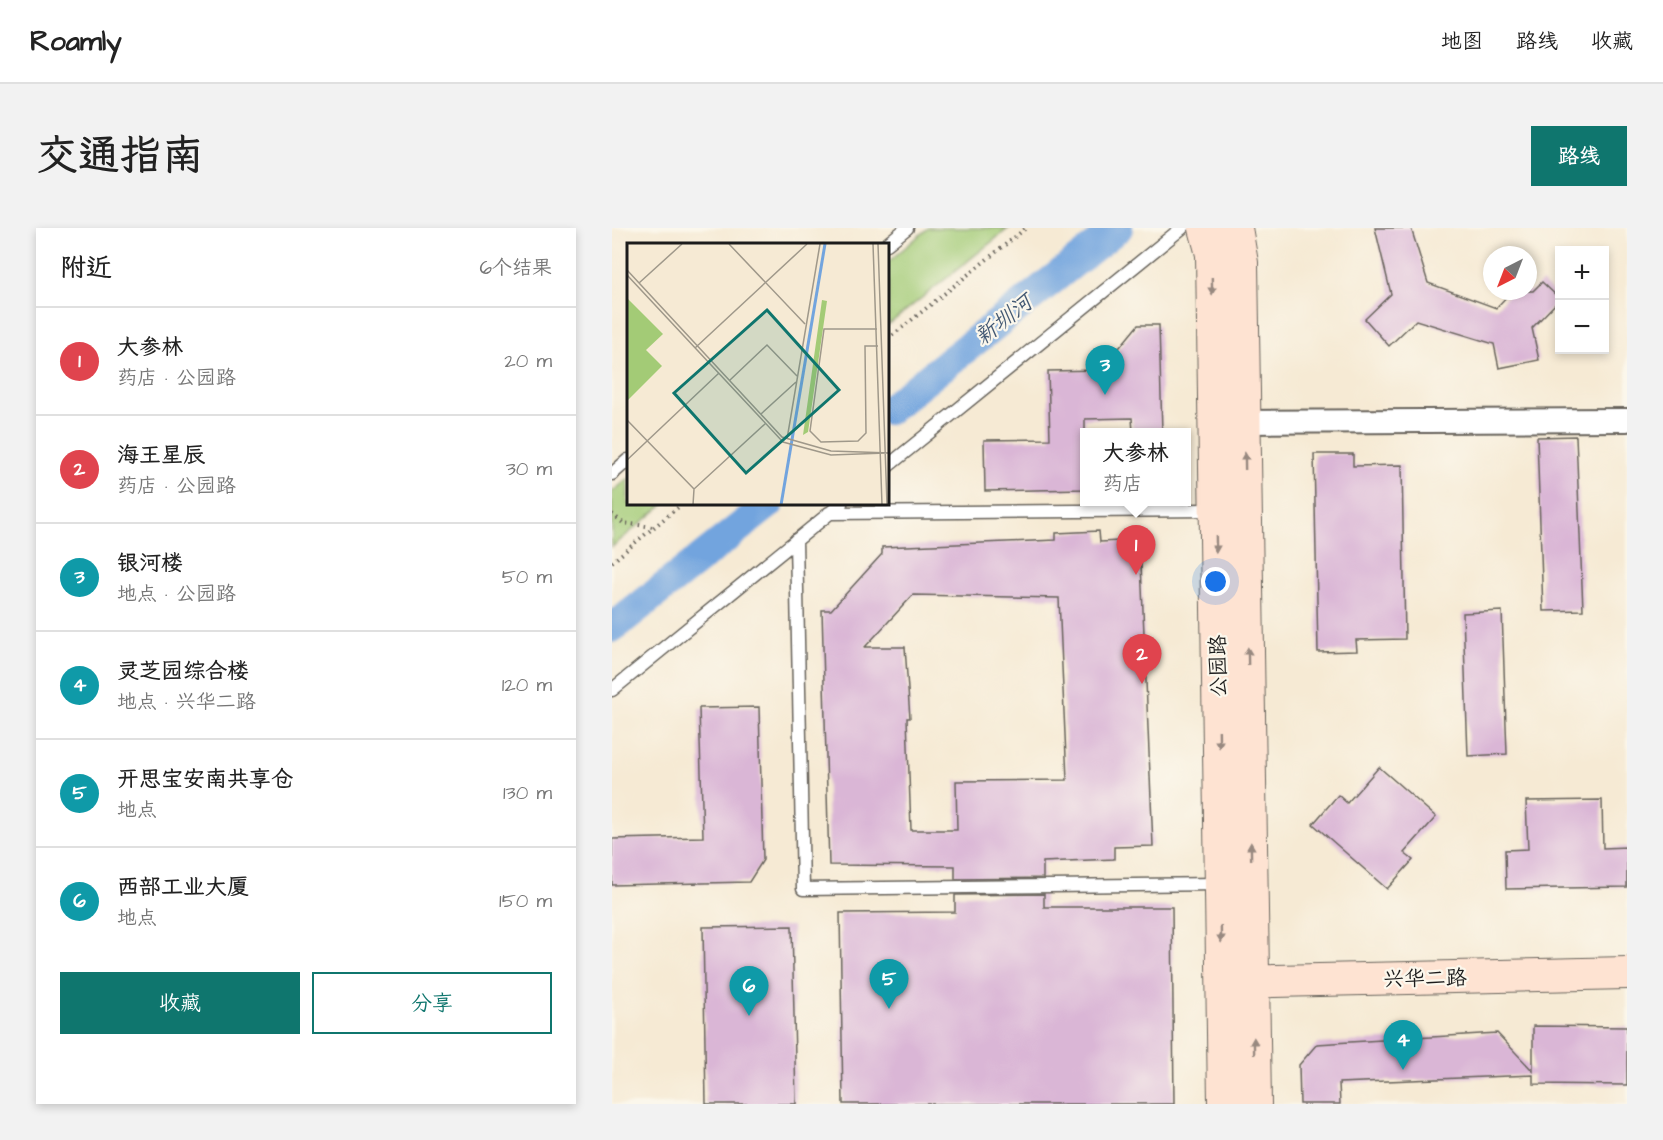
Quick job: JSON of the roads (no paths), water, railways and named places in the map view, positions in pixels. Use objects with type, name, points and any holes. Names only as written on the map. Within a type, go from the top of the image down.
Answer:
[{"type":"main road","name":"公园路","points":[[1205,228],[1212,254],[1229,422],[1253,982],[1255,1104]]},
{"type":"main road","name":"公园路","points":[[1224,1104],[1216,510],[1229,422],[1242,263],[1236,228]]},
{"type":"main road","name":"兴华二路","points":[[1222,982],[1627,974]]},
{"type":"street","points":[[1229,422],[1627,420]]},
{"type":"lane","points":[[888,243],[907,228]]},
{"type":"lane","points":[[890,464],[1182,228]]},
{"type":"lane","points":[[612,474],[627,461]]},
{"type":"lane","points":[[612,690],[839,506]]},
{"type":"lane","points":[[830,513],[1216,510]]},
{"type":"lane","points":[[796,540],[803,889],[1220,884]]},
{"type":"waterway","name":"新圳河","points":[[890,408],[1118,228]]},
{"type":"waterway","name":"新圳河","points":[[612,628],[766,506]]},
{"type":"place","name":"银河楼","points":[[1105,395]]},
{"type":"place","name":"大参林","points":[[1136,575]]},
{"type":"place","name":"海王星辰","points":[[1142,684]]},
{"type":"place","name":"开思宝安南共享仓","points":[[889,1009]]},
{"type":"place","name":"西部工业大厦","points":[[749,1016]]},
{"type":"place","name":"灵芝园综合楼","points":[[1403,1070]]}]
